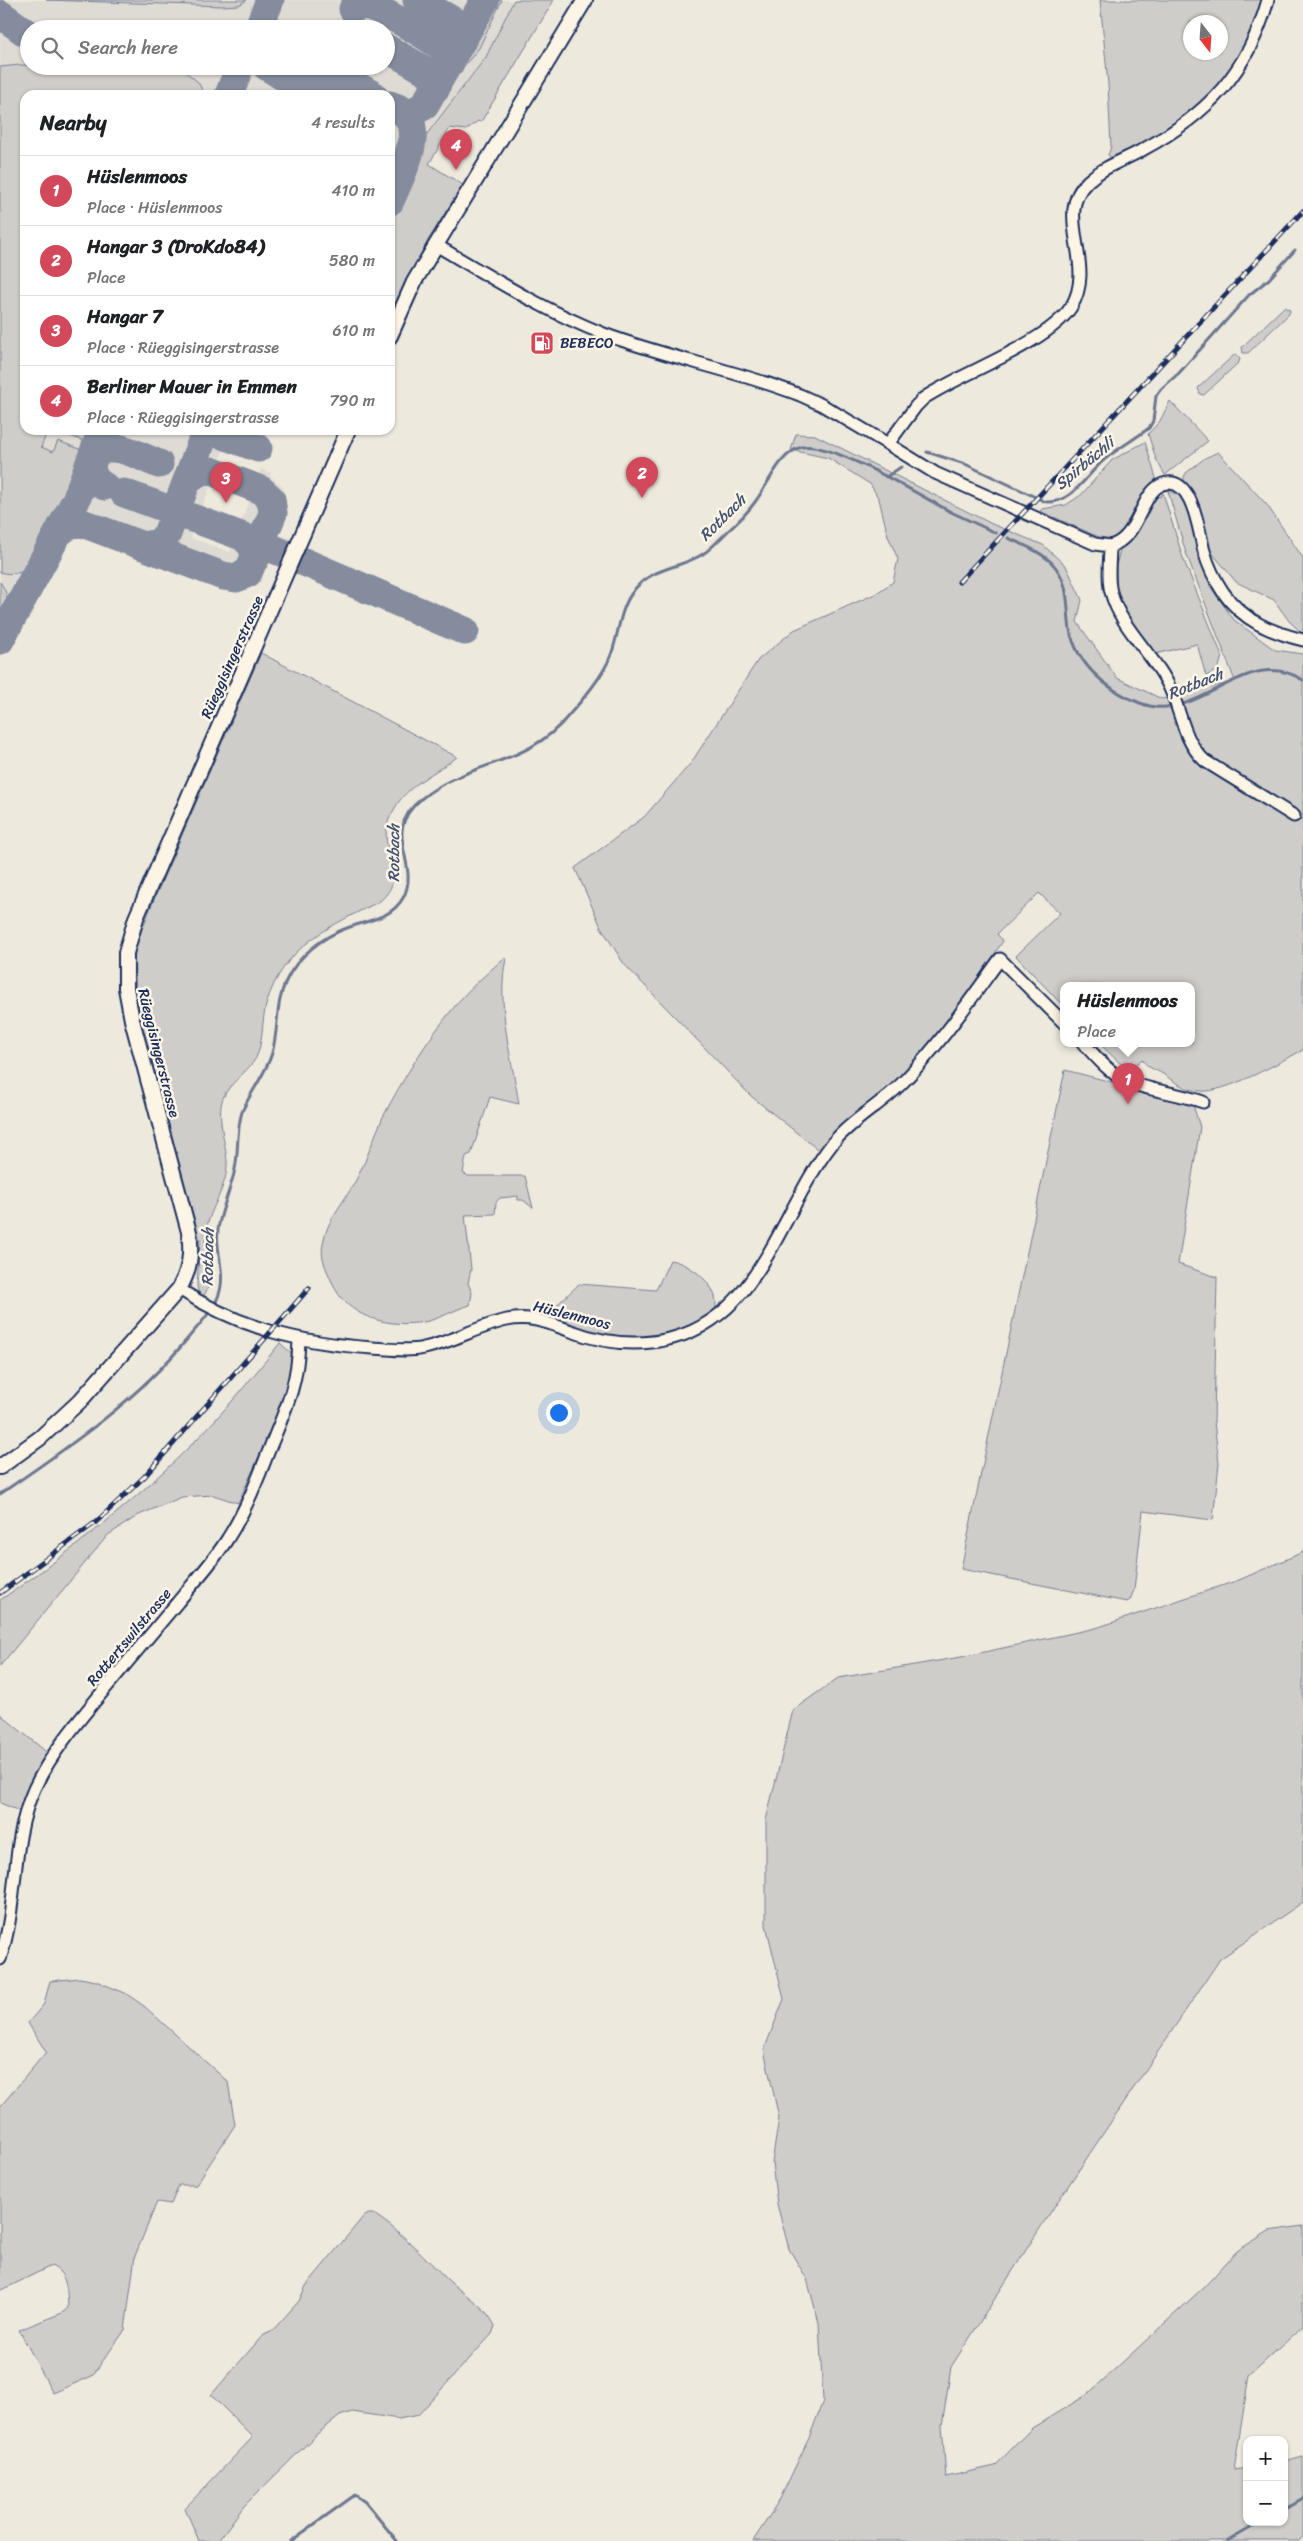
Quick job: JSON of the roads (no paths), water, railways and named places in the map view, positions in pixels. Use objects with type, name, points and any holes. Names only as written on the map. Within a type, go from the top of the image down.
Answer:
[{"type":"main road","points":[[395,325],[414,282],[585,0]]},
{"type":"main road","name":"Rüeggisingerstrasse","points":[[0,1467],[40,1438],[80,1401],[179,1289],[188,1273],[191,1249],[189,1232],[132,1020],[126,988],[126,953],[136,918],[346,435]]},
{"type":"street","points":[[888,444],[924,398],[1041,335],[1061,320],[1080,289],[1082,274],[1073,216],[1078,195],[1088,182],[1106,168],[1174,132],[1204,110],[1226,86],[1245,59],[1260,27],[1268,0]]},
{"type":"street","points":[[436,245],[539,306],[632,343],[800,395],[822,405],[935,473],[1096,544],[1110,546],[1122,541],[1158,487],[1168,484],[1178,486],[1190,497],[1204,552],[1224,594],[1254,622],[1280,634],[1303,640]]},
{"type":"street","points":[[1110,546],[1110,591],[1119,612],[1161,671],[1173,694],[1179,715],[1194,748],[1205,761],[1294,816]]},
{"type":"street","name":"Hüslenmoos","points":[[179,1289],[201,1303],[224,1314],[275,1334],[299,1340],[413,1350],[427,1348],[493,1323],[532,1318],[606,1341],[636,1343],[675,1338],[721,1313],[741,1295],[757,1272],[815,1169],[833,1142],[904,1082],[945,1034],[1000,958],[1060,1019]]},
{"type":"street","points":[[1087,1047],[1123,1080],[1176,1093],[1203,1102]]},
{"type":"street","name":"Rottertswilstrasse","points":[[0,1959],[6,1941],[12,1910],[16,1852],[24,1816],[34,1789],[50,1760],[75,1724],[197,1579],[229,1537],[260,1472],[291,1395],[298,1373],[299,1340]]},
{"type":"waterway","name":"Spirbächli","points":[[927,452],[965,464],[1046,502],[1064,498],[1071,494],[1104,460],[1149,428],[1153,421],[1156,396],[1161,389],[1179,373],[1249,295],[1269,279],[1295,250]]},
{"type":"waterway","name":"Rotbach","points":[[0,1494],[76,1441],[124,1403],[169,1360],[209,1313],[221,1288],[218,1233],[235,1169],[240,1119],[245,1105],[266,1068],[272,1053],[280,999],[291,972],[304,956],[320,942],[347,928],[386,915],[398,905],[408,885],[402,836],[403,824],[409,812],[421,799],[439,786],[535,745],[553,732],[569,715],[593,686],[608,663],[624,607],[639,584],[656,573],[694,559],[709,549],[749,510],[781,462],[794,450],[802,447],[815,447],[854,461],[951,512],[996,533]]},
{"type":"waterway","points":[[886,477],[901,467]]},
{"type":"waterway","name":"Rotbach","points":[[1008,538],[1041,554],[1057,569],[1066,590],[1071,636],[1076,649],[1092,672],[1103,682],[1127,697],[1140,703],[1162,707],[1182,704],[1202,697],[1241,677],[1261,671],[1281,671],[1303,680]]},
{"type":"waterway","points":[[291,2541],[355,2495],[365,2502],[397,2541]]},
{"type":"waterway","points":[[1288,2507],[1303,2498]]},
{"type":"waterway","points":[[1228,2541],[1254,2526]]},
{"type":"railway","points":[[959,582],[1303,211]]},
{"type":"railway","points":[[0,1593],[96,1522],[144,1477],[309,1288]]},
{"type":"place","name":"Berliner Mauer in Emmen","points":[[456,170]]},
{"type":"place","name":"BEBECO","points":[[542,343]]},
{"type":"place","name":"Hangar 3 (DroKdo84)","points":[[642,498]]},
{"type":"place","name":"Hangar 7","points":[[226,503]]},
{"type":"place","name":"Hüslenmoos","points":[[1128,1104]]}]
